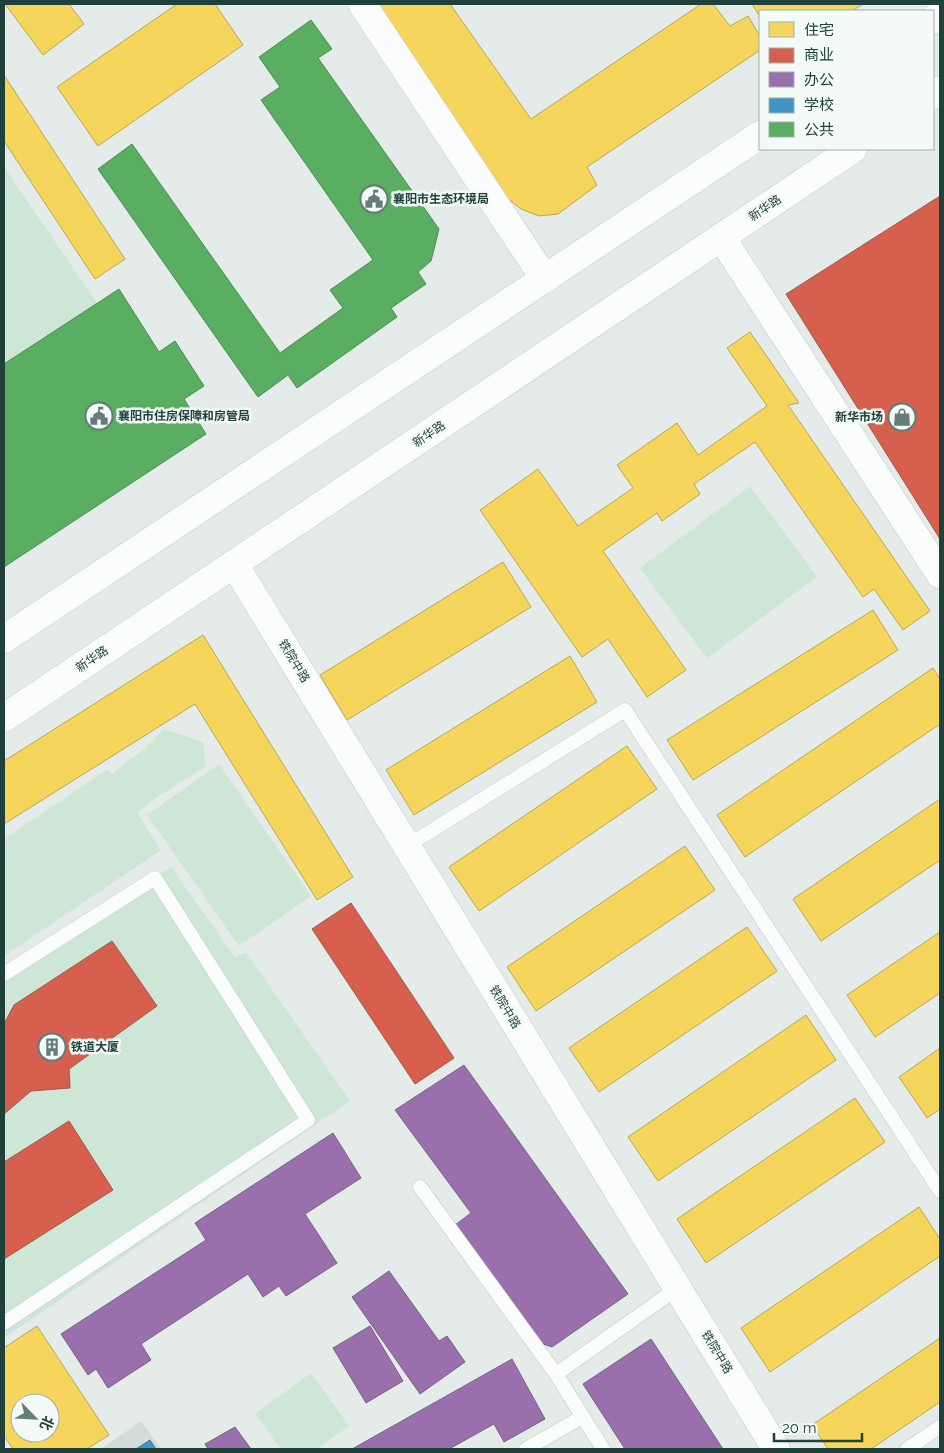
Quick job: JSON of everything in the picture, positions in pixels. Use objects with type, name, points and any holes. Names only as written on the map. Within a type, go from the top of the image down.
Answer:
[{"type":"main road","points":[[362,4],[545,279]]},
{"type":"main road","points":[[4,639],[759,136]]},
{"type":"main road","name":"新华路","points":[[4,718],[852,150]]},
{"type":"main road","points":[[721,237],[940,574]]},
{"type":"main road","name":"铁院中路","points":[[234,564],[776,1449]]},
{"type":"lane","points":[[407,846],[625,710],[940,1191]]},
{"type":"lane","points":[[4,974],[155,878],[308,1120],[4,1324]]},
{"type":"lane","points":[[420,1187],[556,1374],[603,1449]]},
{"type":"lane","points":[[556,1374],[678,1288]]},
{"type":"lane","points":[[526,1449],[582,1417]]},
{"type":"lane","points":[[907,1449],[940,1427]]},
{"type":"shaded area","points":[[141,1421],[161,1449],[101,1449]]},
{"type":"green space","points":[[4,167],[97,303],[4,364]]},
{"type":"green space","points":[[750,486],[817,577],[707,658],[640,568]]},
{"type":"green space","points":[[164,729],[203,742],[206,766],[154,799],[137,813],[161,850],[4,956],[4,839],[108,769],[112,774],[143,750]]},
{"type":"green space","points":[[219,764],[311,896],[239,946],[147,815]]},
{"type":"green space","points":[[171,867],[235,957],[246,952],[350,1101],[4,1338],[4,978]]},
{"type":"green space","points":[[311,1373],[349,1426],[317,1449],[281,1449],[255,1414]]},
{"type":"building: 住宅","points":[[5,4],[69,4],[84,24],[43,55]]},
{"type":"building: 住宅","points":[[177,4],[215,4],[243,45],[98,146],[57,87]]},
{"type":"building: 住宅","points":[[378,4],[450,4],[531,119],[701,4],[713,4],[730,26],[748,16],[759,34],[759,51],[587,167],[597,185],[558,214],[539,216],[521,209],[507,198]]},
{"type":"building: 住宅","points":[[752,4],[863,4],[854,10],[759,10],[759,15]]},
{"type":"building: 住宅","points":[[4,75],[125,259],[95,279],[4,141]]},
{"type":"building: 住宅","points":[[750,332],[799,403],[788,405],[930,611],[903,630],[874,589],[863,597],[755,442],[694,484],[700,494],[662,521],[657,513],[603,551],[686,670],[647,697],[608,639],[582,657],[480,510],[538,469],[578,526],[633,488],[617,465],[677,423],[698,455],[767,406],[727,348]]},
{"type":"building: 住宅","points":[[503,562],[531,607],[347,720],[320,675]]},
{"type":"building: 住宅","points":[[873,610],[898,650],[693,780],[667,740]]},
{"type":"building: 住宅","points":[[203,635],[353,877],[317,900],[195,704],[4,824],[4,761]]},
{"type":"building: 住宅","points":[[570,656],[597,702],[414,815],[386,770]]},
{"type":"building: 住宅","points":[[933,668],[940,679],[940,724],[745,857],[717,815]]},
{"type":"building: 住宅","points":[[627,746],[657,789],[479,911],[449,867]]},
{"type":"building: 住宅","points":[[940,799],[940,860],[821,941],[793,899]]},
{"type":"building: 住宅","points":[[685,846],[715,890],[536,1011],[507,967]]},
{"type":"building: 住宅","points":[[747,927],[777,971],[599,1092],[569,1048]]},
{"type":"building: 住宅","points":[[940,932],[940,993],[875,1037],[847,995]]},
{"type":"building: 住宅","points":[[806,1015],[836,1060],[658,1181],[628,1137]]},
{"type":"building: 住宅","points":[[940,1048],[940,1109],[927,1118],[899,1077]]},
{"type":"building: 住宅","points":[[855,1098],[885,1142],[706,1263],[677,1219]]},
{"type":"building: 住宅","points":[[919,1207],[940,1239],[940,1256],[770,1372],[741,1328]]},
{"type":"building: 住宅","points":[[37,1326],[109,1435],[87,1449],[13,1449],[4,1436],[4,1348]]},
{"type":"building: 住宅","points":[[940,1338],[940,1402],[871,1449],[828,1449],[812,1425]]},
{"type":"building: 商业","name":"新华市场","points":[[940,196],[940,539],[786,294]]},
{"type":"building: 商业","points":[[351,903],[454,1058],[415,1084],[312,929]]},
{"type":"building: 商业","name":"铁道大厦","points":[[112,941],[157,1006],[69,1069],[70,1088],[31,1091],[4,1114],[4,1024],[14,1005]]},
{"type":"building: 商业","points":[[69,1121],[113,1190],[4,1259],[4,1162]]},
{"type":"building: 办公","points":[[464,1065],[628,1294],[552,1347],[534,1341],[455,1225],[471,1213],[395,1110]]},
{"type":"building: 办公","points":[[333,1133],[361,1178],[305,1214],[337,1263],[286,1296],[279,1286],[263,1297],[248,1274],[141,1344],[151,1360],[108,1388],[96,1369],[88,1375],[61,1334],[206,1240],[195,1223]]},
{"type":"building: 办公","points":[[389,1271],[439,1341],[447,1336],[465,1362],[420,1394],[352,1297]]},
{"type":"building: 办公","points":[[370,1326],[403,1381],[366,1403],[333,1348]]},
{"type":"building: 办公","points":[[651,1339],[723,1449],[625,1449],[583,1384]]},
{"type":"building: 办公","points":[[512,1359],[545,1419],[504,1442],[494,1424],[449,1449],[352,1449]]},
{"type":"building: 办公","points":[[235,1427],[251,1449],[208,1449],[205,1444]]},
{"type":"building: 学校","points":[[150,1440],[156,1449],[136,1449]]},
{"type":"building: 公共","name":"襄阳市生态环境局","points":[[311,20],[332,49],[318,58],[439,229],[431,261],[418,272],[426,284],[391,308],[397,317],[297,388],[288,375],[258,397],[98,169],[132,144],[280,353],[343,308],[330,290],[373,260],[261,100],[280,87],[259,57]]},
{"type":"building: 公共","name":"襄阳市住房保障和房管局","points":[[119,289],[159,352],[175,341],[204,386],[184,399],[206,434],[4,567],[4,364]]},
{"type":"place","name":"襄阳市生态环境局","points":[[374,199]]},
{"type":"place","name":"襄阳市住房保障和房管局","points":[[99,416]]},
{"type":"place","name":"新华市场","points":[[902,417]]},
{"type":"place","name":"铁道大厦","points":[[52,1047]]}]
